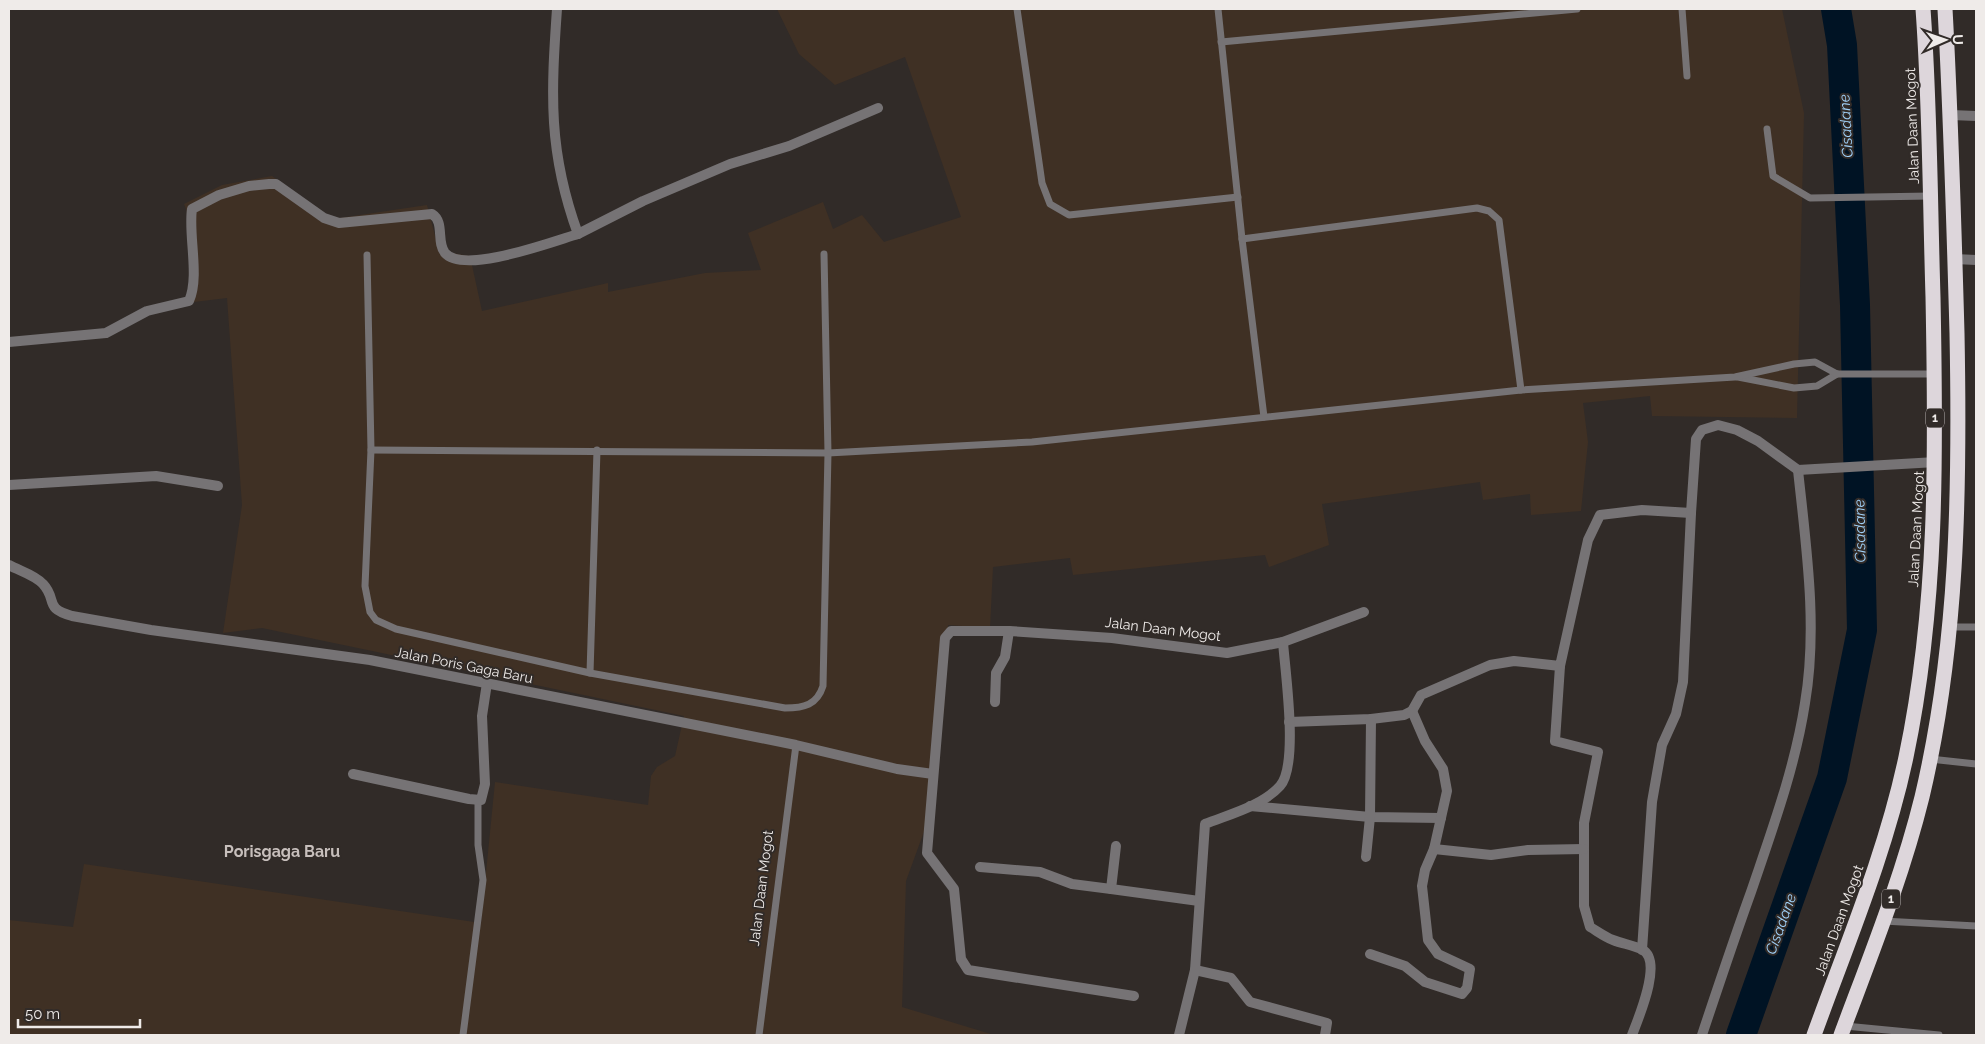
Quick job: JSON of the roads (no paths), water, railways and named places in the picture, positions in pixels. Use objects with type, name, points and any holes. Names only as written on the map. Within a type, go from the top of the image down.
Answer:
[{"type":"highway","name":"Jalan Daan Mogot","points":[[1814,1035],[1889,824],[1906,756],[1926,626],[1934,541],[1936,462],[1930,196],[1923,9]]},
{"type":"highway","name":"1","points":[[1843,1030],[1913,832],[1930,759],[1950,627],[1957,536],[1959,452],[1951,115],[1944,9]]},
{"type":"highway","points":[[1889,824],[1913,832]]},
{"type":"street","points":[[558,9],[552,99],[554,134],[568,207],[578,234]]},
{"type":"street","points":[[9,342],[106,333],[147,311],[189,301],[193,269],[192,208],[219,195],[249,186],[276,184],[324,218],[339,223],[432,214],[437,218],[444,250],[450,256],[459,258],[503,257],[578,234],[643,202],[730,164],[788,146],[878,108]]},
{"type":"street","points":[[1951,115],[1976,116]]},
{"type":"street","points":[[1955,259],[1976,260]]},
{"type":"street","points":[[1642,950],[1652,802],[1662,745],[1676,714],[1683,682],[1696,439],[1702,430],[1718,425],[1737,430],[1758,441],[1798,470],[1936,462]]},
{"type":"street","points":[[1702,1035],[1778,814],[1793,761],[1806,702],[1810,632],[1809,570],[1798,470]]},
{"type":"street","points":[[9,485],[156,476],[218,486]]},
{"type":"street","points":[[1632,1035],[1644,1003],[1651,969],[1647,953],[1611,939],[1590,926],[1584,906],[1584,823],[1598,752],[1555,741],[1560,666],[1588,540],[1600,515],[1642,510],[1691,513]]},
{"type":"street","name":"Jalan Poris Gaga Baru","points":[[9,566],[37,578],[44,585],[53,607],[60,612],[72,616],[151,630],[370,660],[796,745],[897,769],[933,774]]},
{"type":"street","name":"Jalan Daan Mogot","points":[[1134,996],[968,970],[962,959],[954,889],[927,853],[945,638],[951,631],[1009,631],[1112,638],[1227,653],[1283,642],[1364,612]]},
{"type":"street","points":[[995,702],[996,673],[1005,656],[1009,631]]},
{"type":"street","points":[[1179,1035],[1195,970],[1205,824],[1264,799],[1281,785],[1287,770],[1290,722],[1283,642]]},
{"type":"street","points":[[1290,722],[1371,719],[1404,715],[1412,711],[1421,696],[1490,665],[1514,661],[1560,666]]},
{"type":"street","points":[[353,774],[478,801],[481,800],[485,790],[482,716],[487,683]]},
{"type":"street","points":[[1370,954],[1405,966],[1426,982],[1464,993],[1470,970],[1438,954],[1428,940],[1422,886],[1427,864],[1434,849],[1447,791],[1443,769],[1426,741],[1412,711]]},
{"type":"street","points":[[1366,858],[1370,817],[1371,719]]},
{"type":"street","points":[[1247,806],[1370,817],[1441,818]]},
{"type":"street","points":[[1111,889],[1116,846]]},
{"type":"street","points":[[1434,849],[1491,855],[1528,850],[1584,849]]},
{"type":"street","points":[[980,868],[1040,872],[1072,884],[1199,901]]},
{"type":"street","points":[[1195,970],[1231,978],[1250,1002],[1327,1023],[1325,1035]]},
{"type":"lane","points":[[1017,9],[1042,183],[1050,204],[1069,215],[1238,197]]},
{"type":"lane","points":[[1218,9],[1242,240],[1264,417]]},
{"type":"lane","points":[[1221,42],[1577,9]]},
{"type":"lane","points":[[1682,9],[1687,76]]},
{"type":"lane","points":[[1767,128],[1773,176],[1810,198],[1930,196]]},
{"type":"lane","points":[[1242,240],[1476,208],[1489,211],[1500,220],[1521,390]]},
{"type":"lane","points":[[367,255],[371,450],[365,586],[370,612],[376,620],[396,629],[590,673],[785,708],[810,705],[820,697],[823,686],[828,453],[824,254]]},
{"type":"lane","points":[[371,450],[828,453],[1032,442],[1521,390],[1735,377],[1794,364],[1815,362],[1837,374],[1934,374]]},
{"type":"lane","points":[[1735,377],[1794,388],[1817,386],[1837,374]]},
{"type":"lane","points":[[590,673],[596,450]]},
{"type":"lane","points":[[1950,627],[1976,627]]},
{"type":"lane","name":"Jalan Daan Mogot","points":[[759,1035],[796,745]]},
{"type":"lane","points":[[1930,759],[1976,764]]},
{"type":"lane","points":[[463,1035],[483,880],[478,845],[478,801]]},
{"type":"lane","points":[[1882,921],[1976,926]]},
{"type":"lane","points":[[1843,1030],[1939,1035]]},
{"type":"waterway","name":"Cisadane","points":[[1741,1035],[1832,778],[1862,630],[1855,305],[1842,45],[1836,9]]},
{"type":"district","name":"Porisgaga Baru","points":[[282,851]]}]
